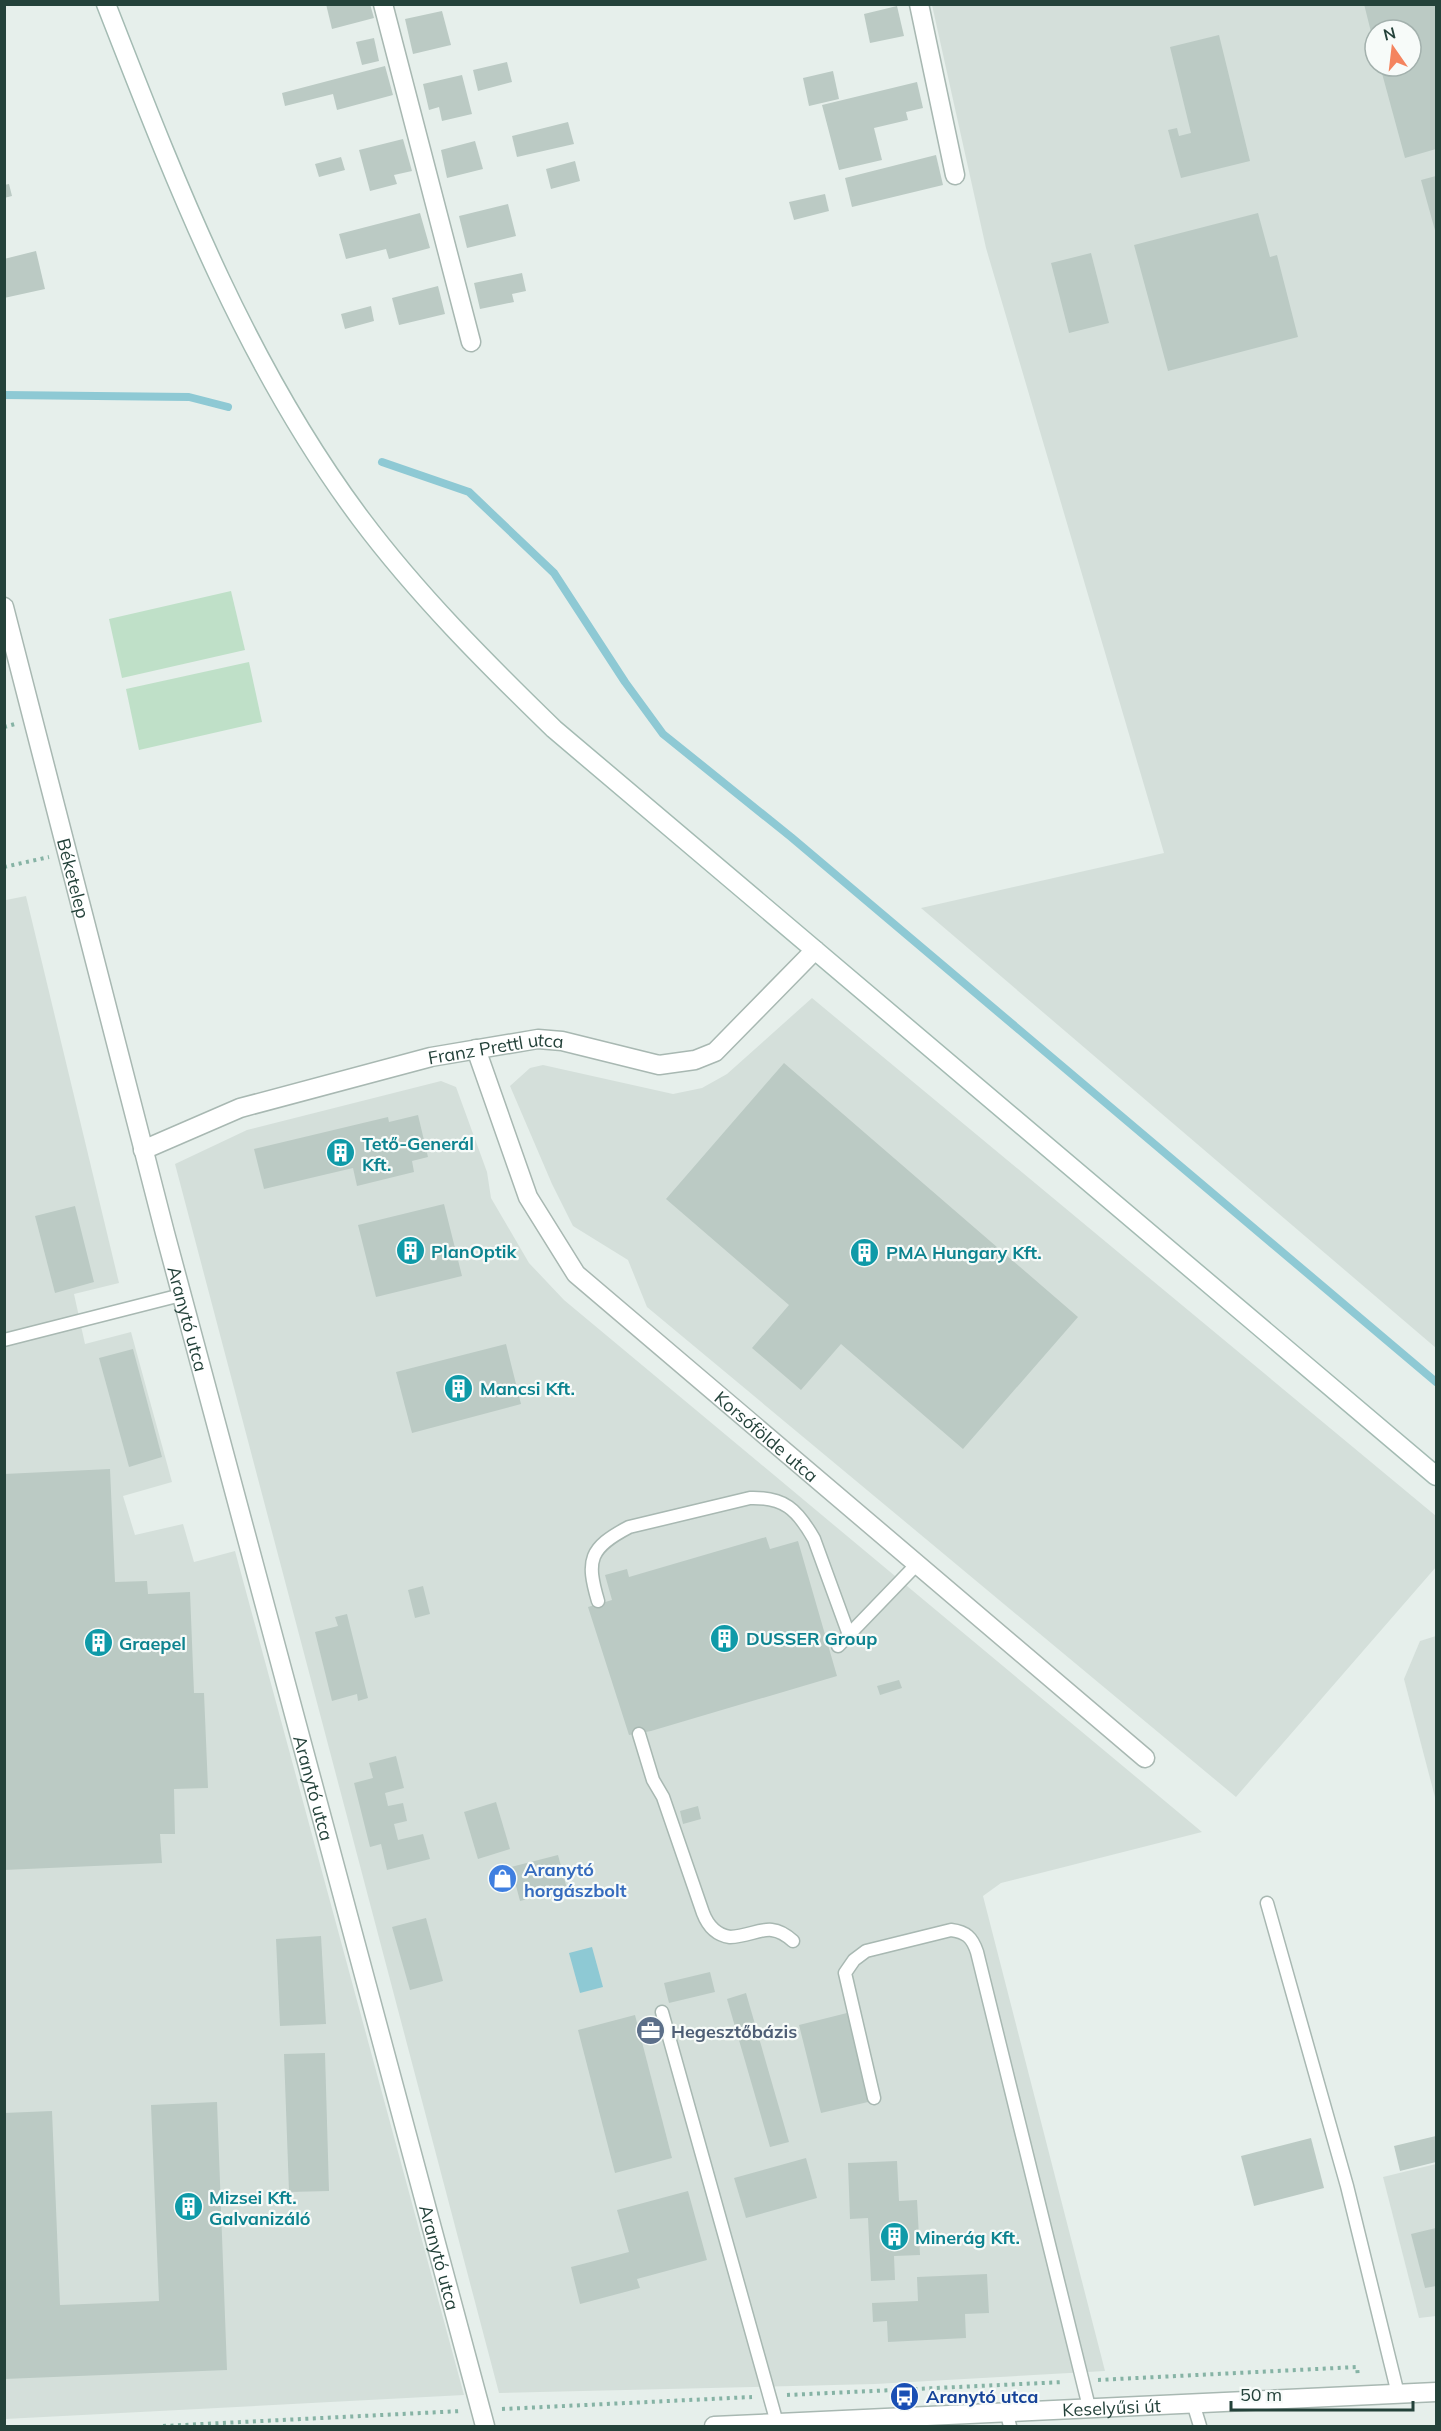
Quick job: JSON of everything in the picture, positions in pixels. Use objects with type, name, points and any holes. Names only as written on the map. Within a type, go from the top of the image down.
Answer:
[{"type":"street","points":[[106,4],[175,181],[221,282],[259,357],[298,424],[361,518],[407,576],[500,677],[554,729],[1437,1476]]},
{"type":"street","points":[[383,4],[471,342]]},
{"type":"street","points":[[919,4],[956,175]]},
{"type":"street","name":"Béketelep","points":[[4,607],[144,1150]]},
{"type":"street","name":"Franz Prettl utca","points":[[144,1150],[240,1108],[430,1057],[537,1038],[562,1041],[659,1065],[695,1060],[715,1052],[815,950]]},
{"type":"street","name":"Korsófölde utca","points":[[476,1049],[528,1197],[576,1274],[1145,1758]]},
{"type":"street","name":"Aranytó utca","points":[[144,1150],[485,2427]]},
{"type":"street","name":"Keselyűsi út","points":[[714,2427],[777,2423],[1008,2419],[1089,2408],[1437,2392]]},
{"type":"lane","points":[[4,1340],[181,1295]]},
{"type":"lane","points":[[598,1601],[590,1575],[591,1564],[603,1544],[616,1534],[628,1527],[750,1498],[765,1497],[779,1500],[791,1508],[806,1525],[814,1539],[849,1635]]},
{"type":"lane","points":[[838,1646],[918,1563]]},
{"type":"lane","points":[[639,1734],[653,1780],[663,1797],[703,1913],[711,1928],[730,1937],[773,1929],[786,1934],[793,1941]]},
{"type":"lane","points":[[1267,1903],[1347,2186],[1398,2394]]},
{"type":"lane","points":[[874,2098],[845,1973],[854,1960],[866,1951],[951,1930],[964,1932],[974,1940],[1089,2408]]},
{"type":"lane","points":[[662,2012],[777,2423]]},
{"type":"lane","points":[[1193,2403],[1200,2427]]},
{"type":"path","points":[[4,867],[68,853]]},
{"type":"shaded area","points":[[932,5],[1436,5],[1436,1348],[921,908],[1164,853],[986,248]]},
{"type":"shaded area","points":[[4,893],[6,900],[26,896],[119,1283],[74,1294],[85,1344],[131,1332],[172,1482],[123,1496],[135,1535],[183,1524],[194,1562],[235,1551],[464,2395],[5,2419]]},
{"type":"shaded area","points":[[812,998],[1436,1516],[1436,1567],[1236,1797],[647,1307],[628,1260],[573,1226],[552,1184],[510,1086],[530,1068],[543,1065],[673,1094],[702,1088],[727,1074]]},
{"type":"shaded area","points":[[441,1081],[456,1087],[487,1172],[491,1198],[529,1263],[564,1300],[1202,1832],[1001,1883],[983,1896],[1105,2371],[875,2384],[499,2393],[175,1164],[247,1130]]},
{"type":"shaded area","points":[[1436,1636],[1436,1801],[1404,1679],[1420,1641]]},
{"type":"shaded area","points":[[1436,2164],[1436,2316],[1419,2318],[1383,2177]]},
{"type":"green space","points":[[231,591],[245,650],[122,678],[109,619]]},
{"type":"green space","points":[[249,662],[262,722],[139,750],[126,689]]},
{"type":"water","points":[[592,1947],[603,1987],[580,1993],[569,1953]]},
{"type":"building","points":[[326,4],[370,4],[374,18],[332,29]]},
{"type":"building","points":[[1364,4],[1436,4],[1436,149],[1405,158],[1383,78],[1423,78],[1423,18],[1368,18]]},
{"type":"building","points":[[897,6],[904,36],[870,43],[864,14]]},
{"type":"building","points":[[442,11],[451,45],[413,54],[405,19]]},
{"type":"building","points":[[1219,35],[1250,161],[1181,178],[1168,130],[1177,128],[1179,136],[1191,133],[1170,47]]},
{"type":"building","points":[[374,38],[379,61],[362,65],[356,42]]},
{"type":"building","points":[[507,62],[512,82],[478,91],[473,70]]},
{"type":"building","points":[[385,66],[393,95],[337,110],[333,94],[285,106],[282,93]]},
{"type":"building","points":[[833,71],[839,99],[809,106],[803,78]]},
{"type":"building","points":[[462,75],[472,114],[442,121],[439,107],[429,110],[423,84]]},
{"type":"building","points":[[917,82],[923,108],[906,112],[908,120],[874,128],[882,160],[839,170],[822,105]]},
{"type":"building","points":[[568,122],[574,144],[517,157],[512,136]]},
{"type":"building","points":[[403,139],[412,171],[394,175],[397,184],[370,191],[359,150]]},
{"type":"building","points":[[475,141],[483,169],[447,178],[441,150]]},
{"type":"building","points":[[936,155],[943,185],[852,207],[845,178]]},
{"type":"building","points":[[341,157],[345,170],[319,177],[315,164]]},
{"type":"building","points":[[575,161],[580,181],[551,189],[546,169]]},
{"type":"building","points":[[1436,176],[1436,234],[1421,180]]},
{"type":"building","points":[[9,184],[12,196],[4,198],[4,185]]},
{"type":"building","points":[[825,194],[829,211],[794,220],[789,202]]},
{"type":"building","points":[[508,204],[516,236],[467,248],[459,216]]},
{"type":"building","points":[[420,213],[430,248],[389,259],[386,249],[346,259],[339,234]]},
{"type":"building","points":[[1258,213],[1270,257],[1277,255],[1298,337],[1168,371],[1134,245]]},
{"type":"building","points":[[36,251],[45,289],[4,298],[4,259]]},
{"type":"building","points":[[1091,253],[1109,323],[1069,333],[1051,263]]},
{"type":"building","points":[[522,273],[526,291],[512,294],[514,302],[480,309],[474,283]]},
{"type":"building","points":[[438,286],[445,314],[399,325],[392,298]]},
{"type":"building","points":[[371,306],[374,321],[345,329],[341,314]]},
{"type":"building","name":"PMA Hungary Kft.","points":[[784,1063],[1078,1317],[963,1449],[841,1344],[801,1390],[752,1348],[789,1305],[666,1199]]},
{"type":"building","name":"Tető-Generál Kft.","points":[[418,1115],[428,1157],[412,1161],[414,1172],[357,1186],[353,1168],[264,1189],[254,1149],[388,1117],[389,1122]]},
{"type":"building","name":"PlanOptik","points":[[444,1204],[462,1276],[376,1297],[358,1225]]},
{"type":"building","points":[[75,1206],[94,1282],[55,1293],[35,1216]]},
{"type":"building","name":"Mancsi Kft.","points":[[506,1344],[521,1404],[412,1433],[396,1372]]},
{"type":"building","points":[[133,1349],[162,1457],[129,1467],[99,1358]]},
{"type":"building","name":"Graepel","points":[[110,1469],[115,1582],[147,1581],[148,1594],[190,1592],[194,1693],[204,1693],[208,1788],[174,1789],[175,1834],[160,1834],[162,1863],[4,1870],[4,1474]]},
{"type":"building","name":"DUSSER Group","points":[[766,1537],[770,1549],[798,1541],[837,1676],[651,1731],[629,1735],[588,1607],[612,1600],[605,1575],[627,1569],[629,1577]]},
{"type":"building","points":[[423,1586],[430,1614],[415,1618],[408,1590]]},
{"type":"building","points":[[347,1614],[368,1698],[358,1701],[357,1694],[332,1701],[315,1632],[338,1626],[335,1617]]},
{"type":"building","points":[[899,1680],[902,1688],[880,1695],[877,1686]]},
{"type":"building","points":[[396,1756],[404,1788],[385,1793],[388,1806],[403,1803],[407,1821],[394,1824],[398,1840],[423,1834],[430,1859],[387,1870],[381,1844],[370,1847],[354,1783],[373,1778],[369,1763]]},
{"type":"building","points":[[496,1802],[510,1849],[478,1859],[464,1812]]},
{"type":"building","points":[[698,1806],[701,1819],[683,1824],[680,1811]]},
{"type":"building","points":[[558,1855],[567,1889],[520,1901],[511,1867]]},
{"type":"building","points":[[426,1918],[443,1981],[410,1990],[392,1927]]},
{"type":"building","points":[[321,1936],[326,2024],[280,2026],[276,1939]]},
{"type":"building","points":[[710,1972],[715,1992],[669,2003],[664,1983]]},
{"type":"building","points":[[746,1993],[789,2142],[770,2147],[727,1999]]},
{"type":"building","points":[[847,2013],[868,2102],[821,2113],[799,2025]]},
{"type":"building","points":[[635,2015],[672,2158],[615,2173],[578,2030]]},
{"type":"building","points":[[325,2053],[329,2191],[289,2192],[284,2054]]},
{"type":"building","name":"Mizsei Kft. Galvanizáló","points":[[217,2102],[227,2370],[4,2379],[4,2113],[52,2111],[60,2305],[159,2301],[151,2105]]},
{"type":"building","points":[[1436,2136],[1436,2162],[1400,2171],[1394,2146]]},
{"type":"building","points":[[1311,2138],[1324,2188],[1254,2206],[1241,2156]]},
{"type":"building","points":[[806,2158],[817,2198],[746,2218],[734,2178]]},
{"type":"building","name":"Minerág Kft.","points":[[897,2161],[899,2201],[917,2200],[920,2255],[894,2256],[895,2280],[871,2281],[868,2218],[850,2219],[848,2163]]},
{"type":"building","points":[[688,2191],[707,2260],[637,2279],[640,2288],[580,2304],[571,2267],[629,2252],[617,2210]]},
{"type":"building","points":[[1436,2228],[1436,2286],[1425,2288],[1411,2234]]},
{"type":"building","points":[[987,2274],[989,2313],[965,2314],[966,2338],[888,2342],[887,2321],[873,2322],[872,2303],[918,2301],[917,2277]]},
{"type":"waterway","points":[[4,395],[189,397],[228,407]]},
{"type":"waterway","points":[[382,462],[469,492],[554,573],[625,682],[663,734],[791,837],[1436,1382]]},
{"type":"place","name":"Tető-Generál Kft.","points":[[341,1153]]},
{"type":"place","name":"PlanOptik","points":[[410,1251]]},
{"type":"place","name":"PMA Hungary Kft.","points":[[865,1252]]},
{"type":"place","name":"Mancsi Kft.","points":[[459,1388]]},
{"type":"place","name":"DUSSER Group","points":[[725,1638]]},
{"type":"place","name":"Graepel","points":[[98,1643]]},
{"type":"place","name":"Aranytó horgászbolt","points":[[503,1879]]},
{"type":"place","name":"Hegesztőbázis","points":[[650,2031]]},
{"type":"place","name":"Mizsei Kft. Galvanizáló","points":[[188,2207]]},
{"type":"place","name":"Minerág Kft.","points":[[894,2237]]},
{"type":"place","name":"Aranytó utca","points":[[905,2396]]}]
